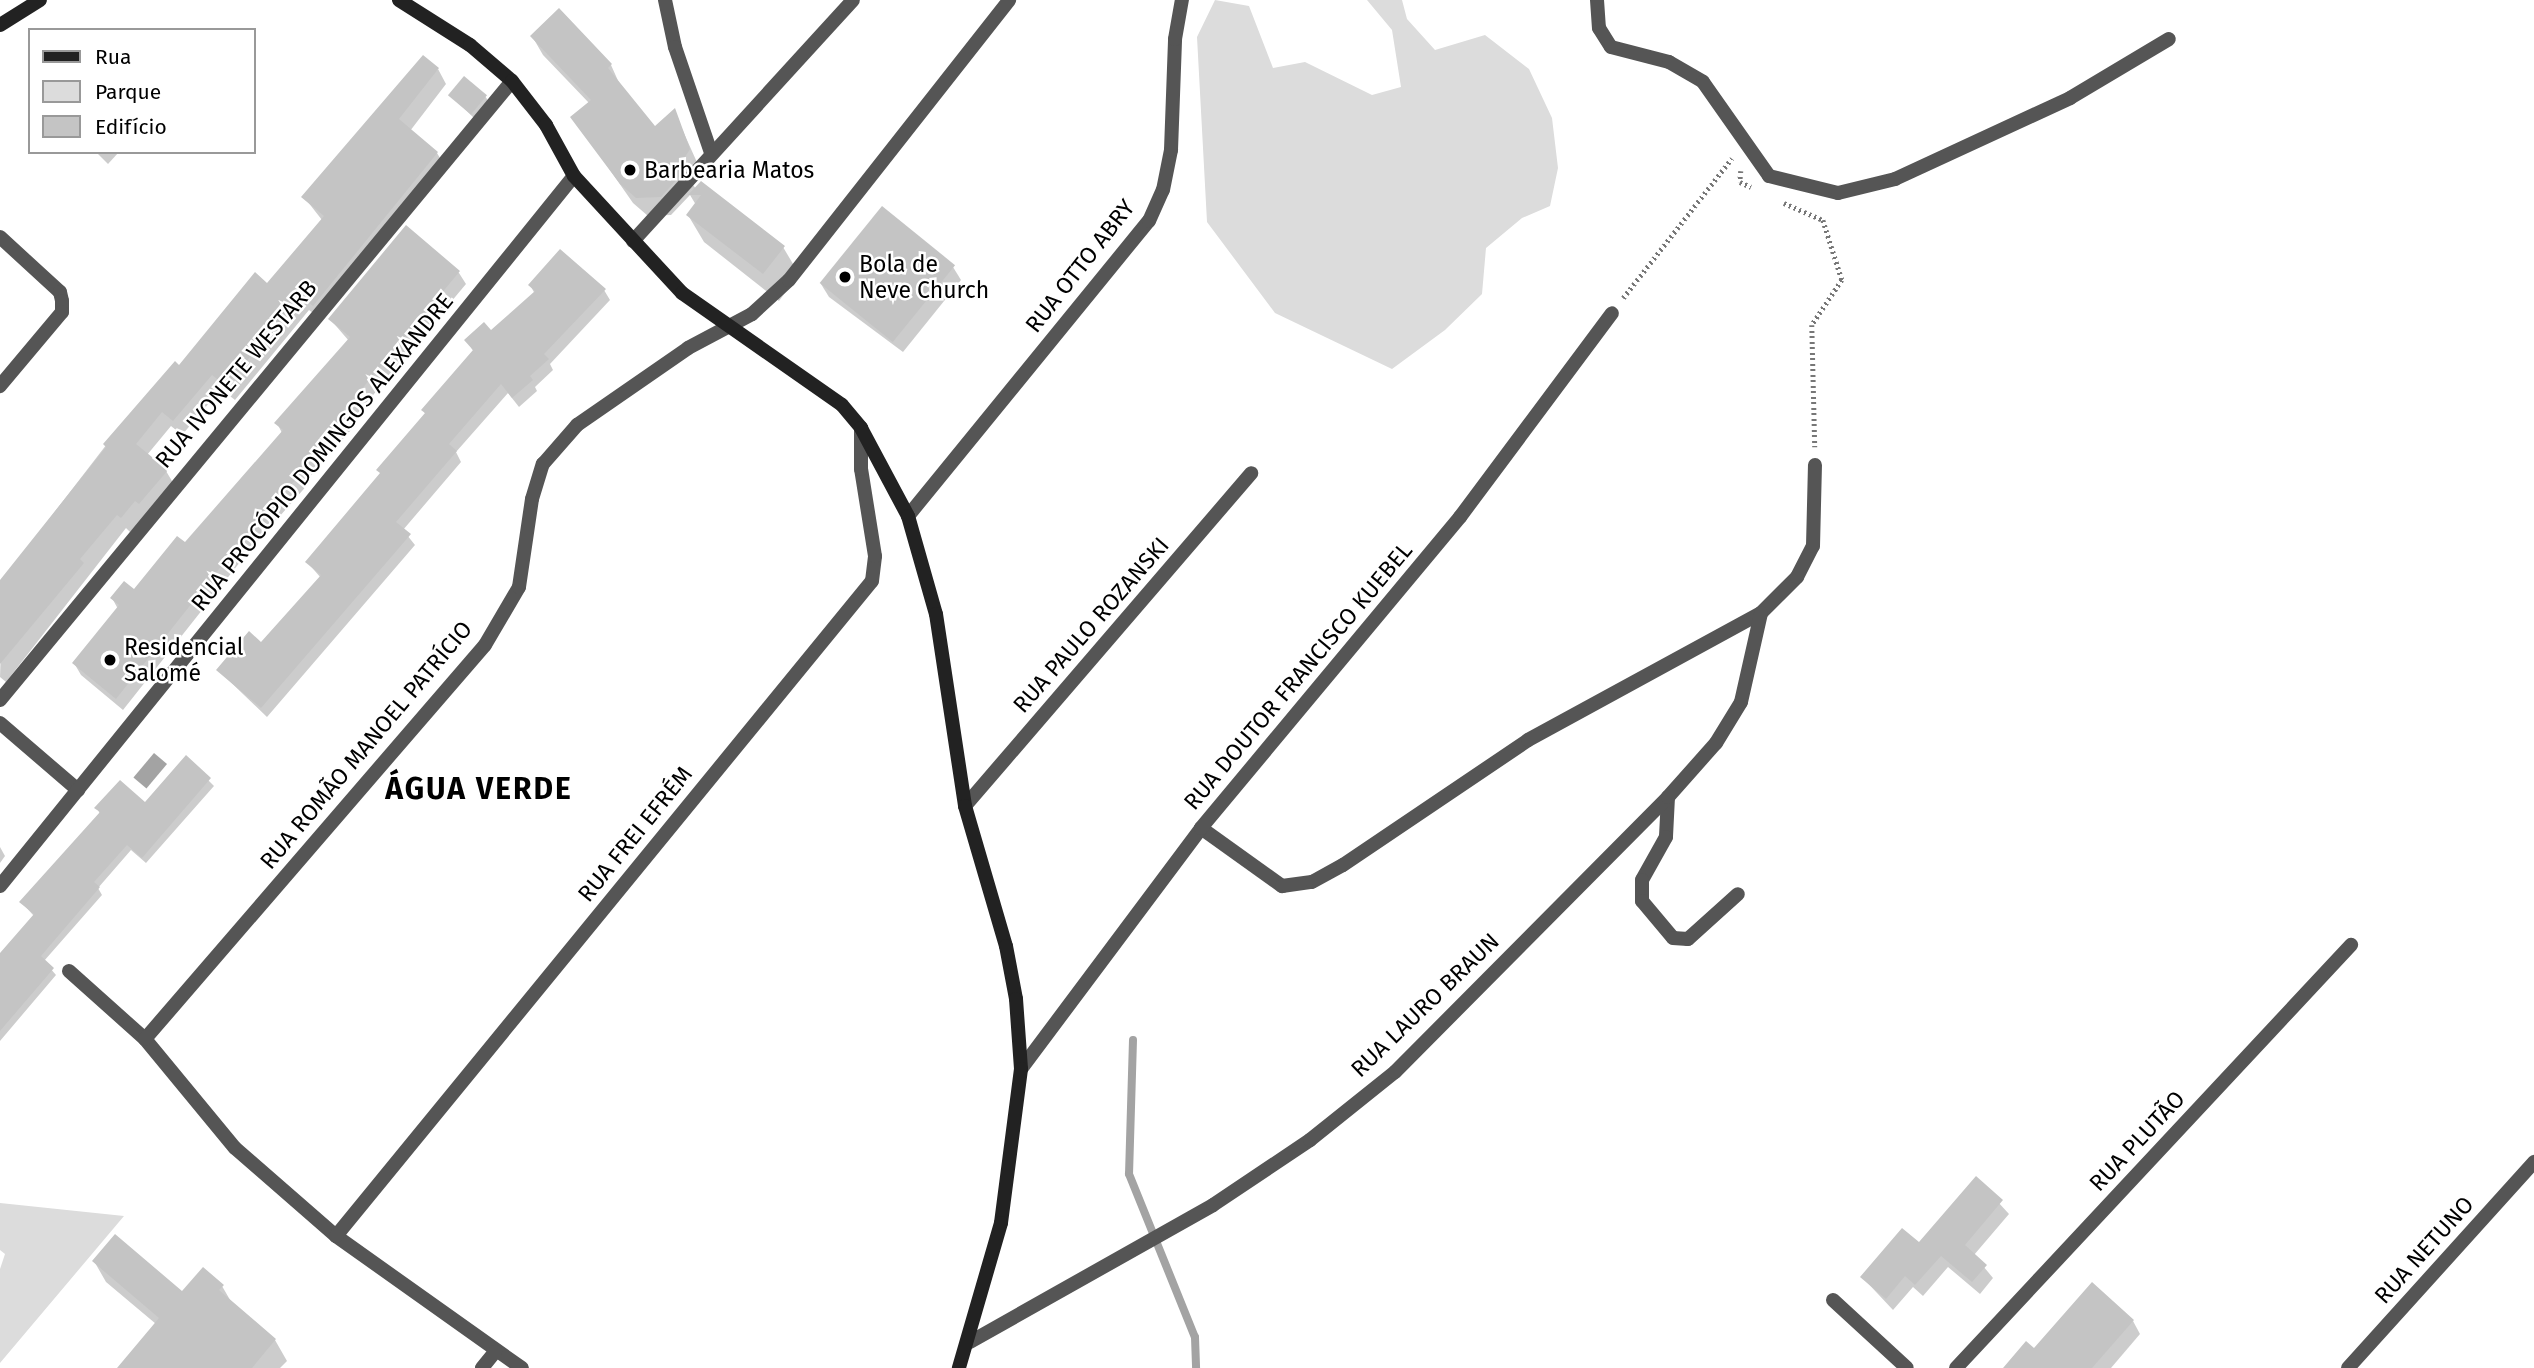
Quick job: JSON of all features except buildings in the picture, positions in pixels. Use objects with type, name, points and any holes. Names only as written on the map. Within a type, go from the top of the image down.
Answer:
[{"type":"main road","points":[[5,23],[40,0]]},
{"type":"main road","points":[[399,0],[470,45],[512,81],[546,125],[574,176],[682,293],[728,329],[842,405],[861,428],[908,516],[936,614],[965,806],[1006,946],[1016,999],[1021,1069],[1002,1223],[970,1342],[959,1368]]},
{"type":"street","points":[[665,0],[675,47],[711,153]]},
{"type":"street","name":"RUA ROMÃO MANOEL PATRÍCIO","points":[[145,1039],[485,645],[519,587],[532,499],[543,464],[577,425],[688,348],[728,329],[789,280],[1009,0]]},
{"type":"street","name":"RUA OTTO ABRY","points":[[908,516],[1149,222],[1163,190],[1171,150],[1175,39],[1182,0]]},
{"type":"street","points":[[1597,0],[1600,28],[1611,47],[1669,62],[1703,82],[1769,176],[1803,187],[1838,193],[1895,179],[2070,98],[2169,39]]},
{"type":"street","points":[[633,241],[850,2]]},
{"type":"street","points":[[0,35],[5,23]]},
{"type":"street","name":"RUA IVONETE WESTARB","points":[[0,699],[512,81]]},
{"type":"street","name":"RUA PROCÓPIO DOMINGOS ALEXANDRE","points":[[0,886],[574,176]]},
{"type":"street","points":[[0,237],[60,292],[62,301],[62,312],[0,386]]},
{"type":"street","name":"RUA DOUTOR FRANCISCO KUEBEL","points":[[1021,1069],[1201,828],[1461,517],[1612,313]]},
{"type":"street","name":"RUA FREI EFRÉM","points":[[336,1236],[872,581],[875,556],[861,468],[861,428]]},
{"type":"street","points":[[1201,828],[1282,886],[1312,882],[1528,740],[1761,613],[1797,578],[1813,546],[1815,466]]},
{"type":"street","name":"RUA PAULO ROZANSKI","points":[[965,806],[1251,472]]},
{"type":"street","name":"RUA LAURO BRAUN","points":[[970,1342],[1120,1261],[1213,1205],[1310,1140],[1395,1072],[1668,797],[1716,743],[1741,702],[1761,613]]},
{"type":"street","points":[[0,723],[78,790]]},
{"type":"street","points":[[1668,797],[1666,837],[1643,880],[1642,901],[1673,938],[1688,939],[1738,894]]},
{"type":"street","name":"RUA PLUTÃO","points":[[1956,1368],[2351,945]]},
{"type":"street","points":[[69,971],[145,1039],[235,1148],[336,1236],[495,1352],[522,1368]]},
{"type":"street","name":"RUA NETUNO","points":[[2348,1368],[2534,1162]]},
{"type":"street","points":[[1832,1300],[1907,1368]]},
{"type":"street","points":[[482,1368],[495,1352]]},
{"type":"path","points":[[1744,144],[1740,182],[1764,193]]},
{"type":"path","points":[[1612,313],[1744,144]]},
{"type":"path","points":[[1776,199],[1823,220],[1842,280],[1812,325],[1815,466]]},
{"type":"green space","points":[[1215,0],[1249,6],[1273,68],[1305,62],[1372,95],[1401,87],[1392,30],[1367,0],[1402,0],[1407,19],[1435,50],[1485,35],[1529,69],[1552,118],[1558,168],[1550,206],[1522,218],[1486,248],[1482,294],[1445,330],[1392,369],[1275,313],[1207,222],[1197,37]]},
{"type":"green space","points":[[0,1203],[124,1216],[0,1363],[0,1269],[5,1254],[0,1250]]},
{"type":"shaded area","points":[[154,753],[167,764],[146,788],[133,778]]},
{"type":"waterway","points":[[1133,1040],[1129,1174],[1195,1337],[1196,1368]]},
{"type":"place","name":"Barbearia Matos","points":[[630,170]]},
{"type":"place","name":"Bola de Neve Church","points":[[845,277]]},
{"type":"place","name":"Residencial Salomé","points":[[110,660]]},
{"type":"district","name":"ÁGUA VERDE","points":[[479,789]]}]
